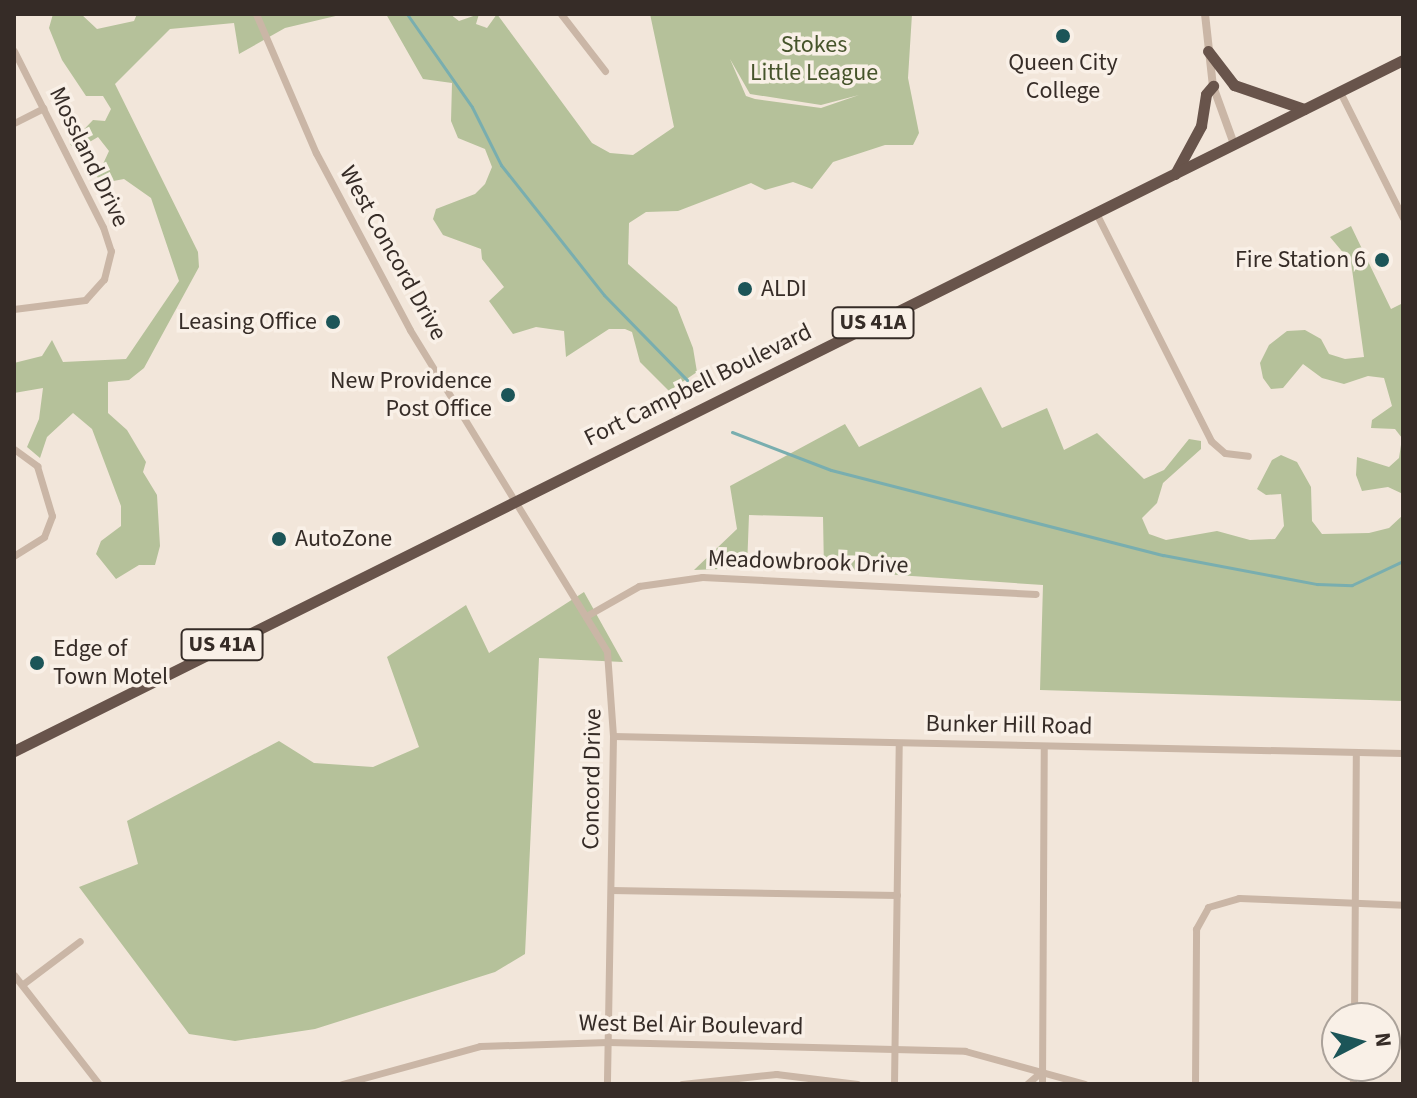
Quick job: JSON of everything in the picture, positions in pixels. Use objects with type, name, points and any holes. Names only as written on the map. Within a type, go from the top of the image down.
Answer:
[{"type":"highway","points":[[1208,51],[1234,85],[1304,109]]},
{"type":"highway","name":"Fort Campbell Boulevard","points":[[14,751],[1403,60]]},
{"type":"highway","points":[[1175,174],[1201,126],[1206,94],[1213,86]]},
{"type":"street","name":"West Concord Drive","points":[[256,14],[359,236],[514,501]]},
{"type":"street","points":[[561,14],[605,71]]},
{"type":"street","points":[[1205,14],[1213,86],[1234,144]]},
{"type":"street","name":"Mossland Drive","points":[[14,51],[103,227],[110,267],[85,300],[14,309]]},
{"type":"street","points":[[1339,90],[1403,218]]},
{"type":"street","points":[[14,123],[43,108]]},
{"type":"street","points":[[1096,213],[1211,441],[1234,457],[1248,456]]},
{"type":"street","points":[[14,449],[37,466],[52,516],[44,537],[14,556]]},
{"type":"street","name":"Concord Drive","points":[[514,501],[588,615],[612,671],[607,1084]]},
{"type":"street","name":"Meadowbrook Drive","points":[[588,615],[639,586],[702,577],[1036,594]]},
{"type":"street","name":"Bunker Hill Road","points":[[613,736],[1403,753]]},
{"type":"street","points":[[894,1084],[899,743]]},
{"type":"street","points":[[1042,1084],[1044,746]]},
{"type":"street","points":[[1354,1002],[1356,752]]},
{"type":"street","points":[[611,890],[897,895]]},
{"type":"street","points":[[1195,1084],[1196,929],[1208,907],[1239,898],[1403,905]]},
{"type":"street","points":[[23,984],[80,941]]},
{"type":"street","points":[[14,975],[99,1084]]},
{"type":"street","name":"West Bel Air Boulevard","points":[[342,1084],[480,1046],[608,1042],[965,1051],[1085,1084]]},
{"type":"street","points":[[1027,1084],[1042,1071]]},
{"type":"street","points":[[682,1084],[776,1074],[857,1084]]},
{"type":"green space","points":[[53,14],[81,14],[97,29],[134,21],[137,14],[344,14],[285,28],[239,54],[234,23],[170,29],[115,84],[198,252],[199,267],[144,368],[129,380],[108,382],[108,413],[127,430],[146,462],[143,472],[157,495],[160,546],[155,565],[139,565],[116,579],[96,554],[101,541],[121,526],[121,506],[92,429],[73,413],[47,437],[40,458],[27,447],[39,419],[43,388],[14,393],[14,363],[42,356],[52,340],[63,362],[126,359],[179,281],[151,198],[124,179],[108,182],[97,177],[109,151],[98,137],[76,150],[70,144],[93,120],[105,121],[111,109],[103,96],[86,96],[62,60],[49,28]]},
{"type":"green space","name":"Stokes Little League","points":[[386,14],[450,14],[459,21],[479,14],[476,24],[487,28],[497,14],[592,143],[610,153],[633,155],[674,127],[650,14],[912,14],[908,78],[919,133],[913,145],[885,145],[833,162],[812,189],[793,182],[765,190],[751,183],[678,211],[646,212],[629,223],[628,264],[677,307],[693,348],[697,372],[669,391],[640,362],[632,332],[625,329],[609,329],[566,357],[564,331],[536,327],[513,334],[489,301],[504,287],[482,259],[481,249],[443,235],[433,219],[436,209],[475,194],[485,184],[492,167],[485,149],[458,138],[451,121],[452,83],[423,79]],"holes":[[[730,59],[750,94],[821,105],[859,95],[821,108],[755,99],[746,96]]]},
{"type":"green space","points":[[1351,226],[1391,309],[1403,303],[1403,494],[1388,487],[1362,491],[1356,475],[1357,457],[1389,467],[1399,458],[1402,438],[1395,429],[1371,428],[1372,420],[1392,406],[1384,378],[1368,376],[1344,384],[1322,378],[1303,364],[1283,388],[1271,389],[1263,378],[1260,363],[1269,345],[1287,331],[1305,330],[1321,339],[1329,354],[1345,359],[1364,357],[1351,262],[1330,237]]},
{"type":"green space","points":[[981,387],[1002,428],[1047,408],[1064,450],[1097,433],[1144,479],[1164,470],[1189,439],[1201,441],[1201,449],[1163,483],[1157,503],[1142,518],[1149,534],[1166,540],[1217,531],[1250,540],[1275,539],[1284,526],[1281,494],[1266,495],[1257,489],[1272,460],[1281,455],[1297,462],[1311,487],[1312,521],[1322,534],[1369,533],[1389,528],[1403,515],[1403,701],[1040,690],[1043,585],[824,570],[823,517],[749,515],[747,568],[694,570],[737,529],[730,486],[845,424],[859,447]]},
{"type":"green space","points":[[584,592],[623,662],[539,658],[525,954],[495,972],[315,1029],[235,1041],[189,1034],[79,887],[138,864],[127,821],[279,741],[314,763],[373,767],[419,747],[387,657],[466,605],[489,653]]},
{"type":"waterway","points":[[407,14],[472,107],[501,165],[604,295],[687,380]]},
{"type":"waterway","points":[[732,432],[831,470],[1163,555],[1317,584],[1352,585],[1403,561]]},
{"type":"place","name":"Queen City College","points":[[1063,36]]},
{"type":"place","name":"Fire Station 6","points":[[1382,260]]},
{"type":"place","name":"ALDI","points":[[745,289]]},
{"type":"place","name":"Leasing Office","points":[[333,322]]},
{"type":"place","name":"New Providence Post Office","points":[[508,395]]},
{"type":"place","name":"AutoZone","points":[[279,539]]},
{"type":"place","name":"Edge of Town Motel","points":[[37,663]]}]
